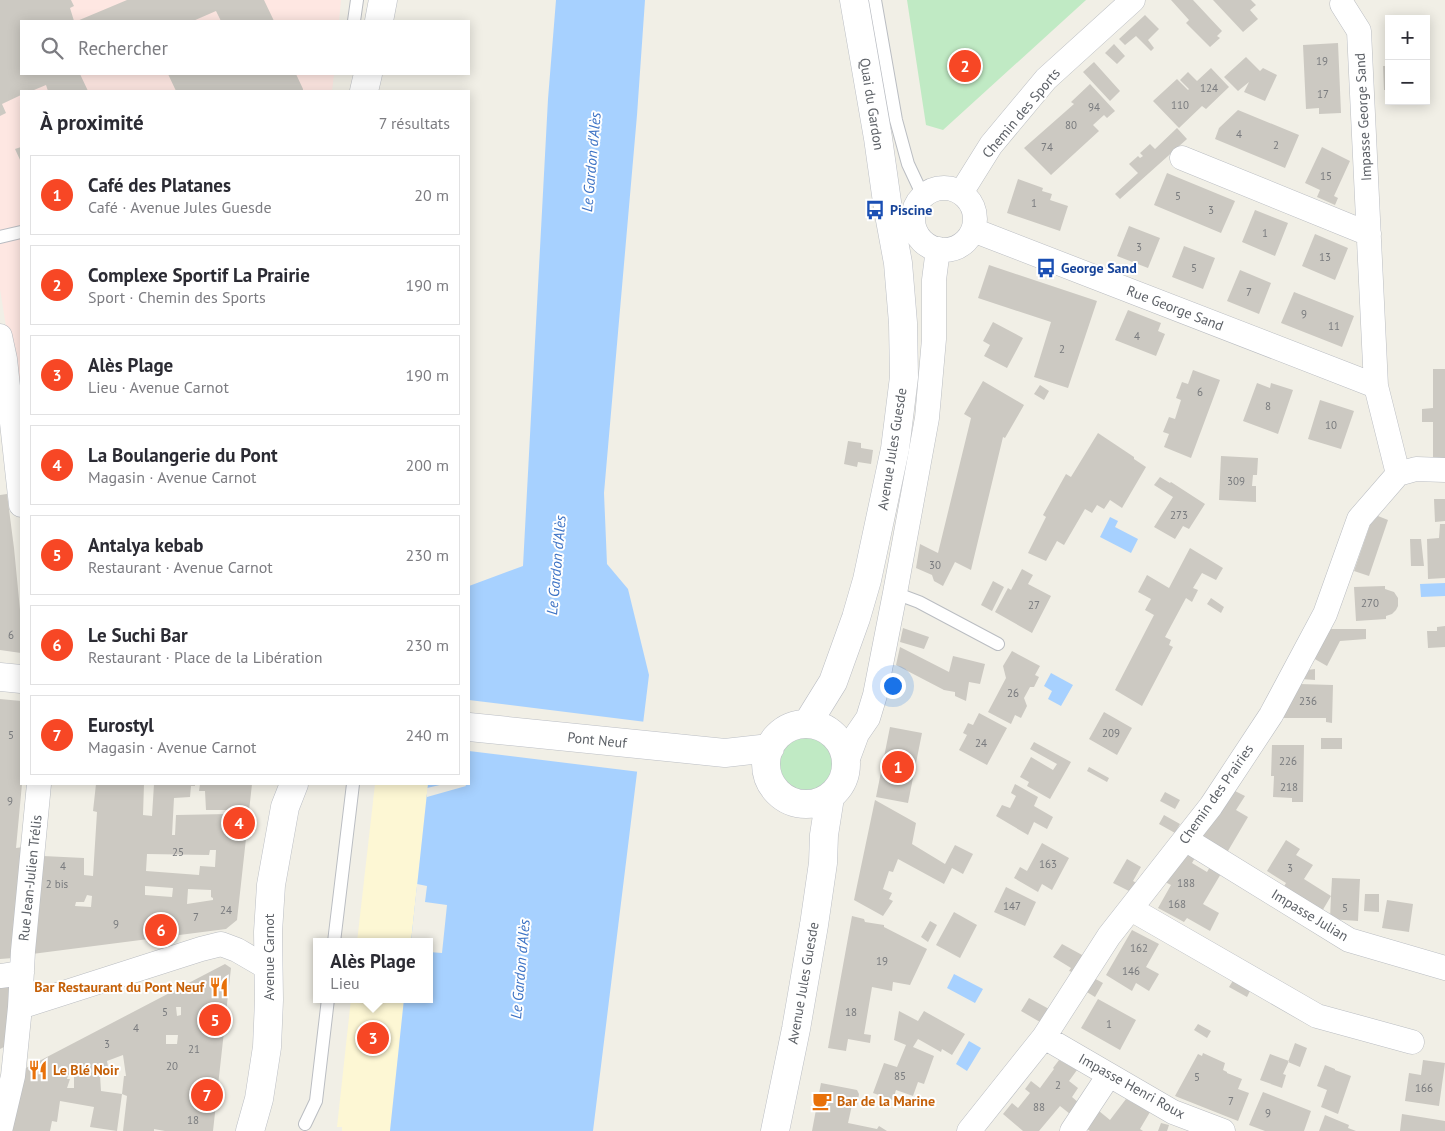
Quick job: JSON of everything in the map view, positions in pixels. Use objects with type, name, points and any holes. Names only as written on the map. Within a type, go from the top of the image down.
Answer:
[{"type":"main road","points":[[378,20],[383,0]]},
{"type":"main road","name":"Quai du Gardon","points":[[854,0],[878,138],[888,209]]},
{"type":"main road","points":[[364,90],[368,75]]},
{"type":"main road","name":"Avenue Jules Guesde","points":[[835,737],[832,682],[856,618],[874,552],[895,449],[903,386],[903,323],[898,263],[888,209]]},
{"type":"main road","points":[[0,677],[20,679]]},
{"type":"main road","points":[[796,725],[835,737],[846,774],[839,787],[830,797],[818,803],[804,804],[791,801],[780,795],[772,784],[768,760],[776,738],[785,730],[796,725]]},
{"type":"main road","name":"Pont Neuf","points":[[470,727],[725,753],[768,760]]},
{"type":"main road","name":"Avenue Carnot","points":[[255,1129],[267,1047],[270,1000],[268,932],[271,885],[286,807],[294,785]]},
{"type":"main road","name":"Avenue Jules Guesde","points":[[775,1131],[796,1029],[814,924],[830,797]]},
{"type":"main road","points":[[804,804],[824,835]]},
{"type":"street","name":"Chemin des Sports","points":[[961,193],[991,144],[1046,78],[1133,0]]},
{"type":"street","name":"Impasse George Sand","points":[[1342,4],[1359,32],[1376,386],[1398,474]]},
{"type":"street","points":[[1182,158],[1369,234]]},
{"type":"street","points":[[942,188],[952,189],[961,193],[969,200],[975,220],[969,238],[963,244],[947,250],[929,246],[921,240],[913,222],[917,204],[923,196],[942,188]]},
{"type":"street","name":"Rue George Sand","points":[[973,230],[1376,386]]},
{"type":"street","points":[[835,737],[868,718],[875,695],[927,418],[934,339],[934,280],[938,249]]},
{"type":"street","points":[[0,336],[5,359],[20,496]]},
{"type":"street","points":[[1398,474],[1416,469],[1445,470]]},
{"type":"street","name":"Chemin des Prairies","points":[[969,1131],[1044,1037],[1109,936],[1211,806],[1270,715],[1325,614],[1360,519],[1398,474]]},
{"type":"street","name":"Rue Jean-Julien Trélis","points":[[0,1131],[13,1076],[8,1061],[20,1007],[11,974],[23,951],[39,785]]},
{"type":"street","name":"Impasse Julian","points":[[1185,840],[1349,940],[1445,968]]},
{"type":"street","points":[[1131,909],[1317,1016],[1412,1042]]},
{"type":"street","points":[[20,1007],[221,944],[237,950],[268,968]]},
{"type":"street","name":"Impasse Henri Roux","points":[[1044,1037],[1173,1112],[1222,1131]]},
{"type":"street","points":[[1072,1131],[1110,1075]]},
{"type":"lane","points":[[354,20],[357,0]]},
{"type":"lane","points":[[875,0],[896,120],[908,164],[923,196]]},
{"type":"lane","points":[[0,237],[20,232]]},
{"type":"lane","points":[[895,593],[919,602],[998,644]]},
{"type":"lane","points":[[334,938],[352,785]]},
{"type":"lane","points":[[305,1124],[316,1101],[328,1003]]},
{"type":"shaded area","points":[[0,0],[341,0],[339,20],[20,20],[20,75],[334,75],[332,90],[20,90],[20,415],[0,289]]},
{"type":"green space","points":[[907,0],[1086,0],[943,130],[926,125]]},
{"type":"green space","points":[[806,736],[817,738],[826,744],[832,753],[834,764],[832,775],[826,784],[817,790],[806,792],[795,790],[786,784],[780,775],[778,764],[780,753],[786,744],[795,738]]},
{"type":"sand","points":[[375,785],[428,785],[411,938],[357,938]]},
{"type":"sand","points":[[351,1003],[404,1003],[390,1131],[342,1131],[342,1127],[337,1127]]},
{"type":"water","name":"Le Gardon d'Alès","points":[[556,0],[645,0],[637,115],[604,493],[607,564],[628,589],[649,675],[593,1131],[390,1131],[404,1003],[433,1003],[433,938],[411,938],[428,785],[470,785],[470,586],[523,566],[548,99]]},
{"type":"water","points":[[1110,517],[1118,521],[1115,527],[1138,539],[1131,553],[1100,537]]},
{"type":"water","points":[[1445,583],[1445,596],[1421,597],[1420,584]]},
{"type":"water","points":[[1051,673],[1073,685],[1061,706],[1048,699],[1052,691],[1044,686]]},
{"type":"water","points":[[954,974],[983,989],[975,1003],[947,988]]},
{"type":"water","points":[[969,1041],[981,1048],[967,1071],[956,1064]]},
{"type":"pier","points":[[470,700],[646,722],[640,772],[470,751]]},
{"type":"pier","points":[[440,785],[466,786],[427,797],[427,788]]},
{"type":"pier","points":[[417,884],[427,886],[425,902],[447,905],[442,953],[433,952],[433,938],[411,938]]},
{"type":"building","points":[[0,0],[71,0],[74,6],[70,8],[74,20],[20,20],[20,75],[80,75],[88,90],[48,90],[46,85],[34,90],[20,90],[20,95],[2,104],[6,113],[0,116]]},
{"type":"building","points":[[127,0],[264,0],[274,20],[220,20],[216,11],[195,20],[79,20]]},
{"type":"building","points":[[1171,0],[1193,0],[1222,31],[1217,36],[1220,38],[1210,47],[1186,23],[1189,20]]},
{"type":"building","points":[[1213,0],[1251,0],[1256,5],[1250,10],[1258,19],[1243,32]]},
{"type":"building","points":[[1145,15],[1159,29],[1148,40],[1154,48],[1151,51],[1136,36],[1125,45],[1119,39]]},
{"type":"building","points":[[1338,43],[1341,113],[1319,114],[1319,108],[1306,109],[1303,45]]},
{"type":"building","points":[[1114,44],[1125,56],[1117,64],[1105,53]]},
{"type":"building","points":[[1246,57],[1260,71],[1263,68],[1277,75],[1265,101],[1244,92],[1249,82],[1238,91],[1224,77]]},
{"type":"building","points":[[1094,62],[1120,91],[1110,101],[1083,72]]},
{"type":"building","points":[[1383,66],[1385,66],[1385,90]]},
{"type":"building","points":[[1211,68],[1229,87],[1206,109],[1202,106],[1179,128],[1153,101],[1177,79],[1188,90],[1180,80],[1188,72],[1197,81]]},
{"type":"building","points":[[168,75],[296,75],[303,89],[303,90],[176,90]]},
{"type":"building","points":[[1090,84],[1115,111],[1107,118],[1104,115],[1093,125],[1099,131],[1051,175],[1024,148],[1074,104],[1071,102]]},
{"type":"building","points":[[1238,110],[1299,135],[1285,168],[1215,139],[1219,128]]},
{"type":"building","points":[[1177,128],[1187,139],[1120,199],[1115,194],[1138,173],[1129,164],[1138,156],[1140,158],[1143,156],[1140,153],[1150,144],[1155,149]]},
{"type":"building","points":[[20,147],[20,160],[15,149]]},
{"type":"building","points":[[1322,147],[1350,161],[1334,196],[1338,198],[1335,205],[1317,197],[1320,190],[1305,183]]},
{"type":"building","points":[[1167,173],[1235,201],[1221,233],[1154,205]]},
{"type":"building","points":[[1018,179],[1043,188],[1042,191],[1052,194],[1050,200],[1068,206],[1060,231],[1007,213]]},
{"type":"building","points":[[1255,210],[1288,223],[1275,256],[1242,242]]},
{"type":"building","points":[[1129,226],[1160,238],[1148,268],[1117,256]]},
{"type":"building","points":[[1315,234],[1348,248],[1335,280],[1302,266]]},
{"type":"building","points":[[1184,246],[1215,258],[1203,289],[1172,277]]},
{"type":"building","points":[[989,265],[1097,301],[1068,388],[1034,377],[1051,322],[978,298]]},
{"type":"building","points":[[1240,270],[1271,283],[1259,314],[1227,301]]},
{"type":"building","points":[[1294,292],[1354,316],[1342,347],[1281,323]]},
{"type":"building","points":[[1128,310],[1161,323],[1158,331],[1165,334],[1156,356],[1115,340]]},
{"type":"building","points":[[993,322],[1023,338],[1007,368],[984,356],[990,345],[983,341]]},
{"type":"building","points":[[1433,369],[1445,369],[1445,459],[1433,459],[1433,422],[1422,422],[1422,409],[1433,408]]},
{"type":"building","points":[[1193,370],[1220,380],[1191,458],[1164,447],[1169,434],[1163,432],[1169,417],[1175,419],[1181,400],[1176,398],[1182,382],[1188,384]]},
{"type":"building","points":[[983,381],[1024,405],[1005,438],[1003,437],[971,570],[955,562],[943,586],[934,581],[932,575],[916,568],[920,544],[938,553],[971,418],[964,414]]},
{"type":"building","points":[[1257,383],[1270,388],[1271,383],[1293,390],[1278,434],[1243,421]]},
{"type":"building","points":[[1040,385],[1049,391],[1044,400],[1034,394]]},
{"type":"building","points":[[1320,400],[1354,411],[1341,449],[1308,439]]},
{"type":"building","points":[[1098,433],[1146,467],[1122,508],[1110,500],[1104,509],[1097,505],[1092,513],[1085,509],[1064,545],[1057,541],[1046,561],[1028,553],[1046,517],[1043,515],[1066,474],[1071,477]]},
{"type":"building","points":[[848,441],[861,443],[861,448],[873,450],[871,464],[858,462],[857,467],[844,464]]},
{"type":"building","points":[[1221,456],[1258,458],[1257,475],[1253,475],[1252,486],[1256,486],[1256,502],[1219,500]]},
{"type":"building","points":[[1160,477],[1205,504],[1189,529],[1183,526],[1175,539],[1154,527],[1173,497],[1154,485]]},
{"type":"building","points":[[7,494],[14,548],[20,610],[20,653],[0,650],[0,495]]},
{"type":"building","points":[[1434,499],[1445,499],[1445,521],[1435,522]]},
{"type":"building","points":[[1378,516],[1388,520],[1369,576],[1354,571],[1370,525]]},
{"type":"building","points":[[1440,524],[1445,524],[1445,578],[1428,579],[1427,539],[1439,538]]},
{"type":"building","points":[[1410,539],[1421,539],[1424,566],[1411,566]]},
{"type":"building","points":[[1190,548],[1223,568],[1216,580],[1202,573],[1193,588],[1198,590],[1192,602],[1186,598],[1165,637],[1171,640],[1169,645],[1173,647],[1142,706],[1115,690],[1154,615],[1145,610],[1151,599],[1138,592],[1147,575],[1169,588]]},
{"type":"building","points":[[1022,569],[1033,575],[1028,584],[1051,596],[1032,633],[995,612],[1008,588],[1011,590]]},
{"type":"building","points":[[993,581],[1004,587],[992,611],[981,605]]},
{"type":"building","points":[[1385,586],[1385,589],[1394,592],[1398,598],[1396,610],[1386,616],[1386,619],[1356,621],[1354,587]]},
{"type":"building","points":[[1211,598],[1224,607],[1221,613],[1207,604]]},
{"type":"building","points":[[1445,626],[1445,647],[1428,648],[1427,631],[1437,631],[1437,627]]},
{"type":"building","points":[[903,628],[929,637],[924,649],[900,642]]},
{"type":"building","points":[[1328,629],[1366,629],[1366,639],[1340,641],[1327,666],[1313,658]]},
{"type":"building","points":[[900,647],[949,672],[953,656],[985,664],[980,684],[969,682],[966,701],[955,696],[955,692],[944,690],[896,665]]},
{"type":"building","points":[[1012,651],[1040,666],[1035,675],[1039,677],[1034,687],[1030,687],[1024,698],[1027,706],[1021,718],[1015,715],[1011,724],[988,712],[1006,678],[1003,666]]},
{"type":"building","points":[[1315,669],[1315,680],[1301,679],[1307,670]]},
{"type":"building","points":[[1299,684],[1333,685],[1332,723],[1326,722],[1326,718],[1280,718]]},
{"type":"building","points":[[0,699],[20,701],[20,785],[22,785],[16,848],[23,847],[13,958],[0,959]]},
{"type":"building","points":[[1104,712],[1132,728],[1117,755],[1089,739]]},
{"type":"building","points":[[979,713],[1007,728],[987,765],[959,750],[967,735],[963,733],[968,723],[973,725]]},
{"type":"building","points":[[890,727],[922,733],[908,803],[876,797]]},
{"type":"building","points":[[1321,738],[1342,738],[1342,749],[1321,749]]},
{"type":"building","points":[[1034,742],[1071,762],[1050,799],[1027,786],[1029,782],[1020,777],[1031,757],[1053,770],[1057,764],[1030,749]]},
{"type":"building","points":[[1272,745],[1304,745],[1303,802],[1292,802],[1292,798],[1273,797],[1274,776],[1271,776]]},
{"type":"building","points":[[1089,767],[1109,778],[1107,782],[1087,771]]},
{"type":"building","points":[[1015,784],[1038,797],[1034,806],[1053,817],[1047,829],[1034,822],[1028,835],[996,816],[1002,805],[1010,808],[1016,796],[1011,793]]},
{"type":"building","points":[[96,785],[144,785],[143,815],[152,816],[154,785],[195,785],[191,786],[190,797],[174,798],[172,835],[175,835],[176,815],[228,814],[228,810],[206,810],[205,791],[199,791],[200,785],[252,785],[237,920],[226,929],[32,954],[43,856],[84,858],[84,875],[93,876],[97,812],[93,811]],"holes":[[[210,850],[216,850],[215,867],[200,866],[199,875],[146,871],[147,854],[209,855]],[[145,886],[173,888],[172,897],[145,895]],[[188,889],[211,890],[213,900],[187,904]],[[87,895],[92,896],[91,907],[75,906],[76,902],[84,902]]]},
{"type":"building","points":[[1231,789],[1245,796],[1236,810],[1248,817],[1225,856],[1196,838]]},
{"type":"building","points":[[1165,792],[1180,800],[1175,809],[1160,801]]},
{"type":"building","points":[[875,800],[916,823],[912,844],[945,864],[955,845],[973,854],[963,874],[952,868],[944,884],[898,859],[893,872],[889,871],[883,889],[892,893],[889,899],[893,901],[883,916],[854,900]]},
{"type":"building","points":[[1164,815],[1180,824],[1175,833],[1159,824]]},
{"type":"building","points":[[1286,840],[1300,849],[1296,855],[1313,865],[1304,879],[1331,896],[1321,913],[1282,890],[1286,883],[1267,871]]},
{"type":"building","points":[[1042,843],[1069,858],[1052,890],[1042,884],[1038,892],[1014,878],[1020,867],[1027,871]]},
{"type":"building","points":[[1186,851],[1196,856],[1192,863],[1207,872],[1211,865],[1222,872],[1203,904],[1219,913],[1210,931],[1187,918],[1184,922],[1158,908],[1171,885],[1163,881]]},
{"type":"building","points":[[1127,859],[1141,867],[1133,881],[1138,884],[1131,892],[1113,883]]},
{"type":"building","points":[[1332,878],[1360,879],[1358,921],[1330,919]]},
{"type":"building","points":[[1006,887],[1036,902],[1025,926],[994,912]]},
{"type":"building","points":[[1365,894],[1379,894],[1379,912],[1364,911]]},
{"type":"building","points":[[1387,900],[1413,904],[1409,932],[1382,928]]},
{"type":"building","points":[[954,912],[977,925],[960,958],[936,945]]},
{"type":"building","points":[[852,916],[864,919],[865,922],[884,925],[884,927],[927,949],[910,985],[893,982],[892,991],[872,987],[864,1034],[871,1035],[870,1043],[848,1039],[846,1051],[828,1048]]},
{"type":"building","points":[[930,921],[937,925],[928,942],[921,937]]},
{"type":"building","points":[[1132,930],[1159,944],[1146,967],[1159,974],[1149,991],[1136,983],[1132,991],[1106,975]]},
{"type":"building","points":[[1062,944],[1084,956],[1072,972],[1069,971],[1071,968],[1053,957]]},
{"type":"building","points":[[225,964],[231,968],[213,1131],[165,1131],[154,1129],[154,1131],[123,1131],[127,1096],[122,1094],[117,1131],[90,1127],[94,1107],[60,1101],[57,1122],[52,1121],[50,1131],[10,1131],[22,1070]],"holes":[[[176,1007],[181,1007],[181,1015],[177,1016]],[[166,1035],[178,1035],[177,1044],[166,1044]],[[123,1055],[126,1076],[124,1076],[122,1094],[101,1091],[100,1075],[114,1076],[114,1072],[109,1072],[107,1061]],[[68,1075],[74,1076],[74,1088],[67,1088],[70,1079],[67,1079]]]},
{"type":"building","points":[[1090,976],[1103,983],[1095,997],[1082,989]]},
{"type":"building","points":[[1234,979],[1252,987],[1247,997],[1229,987]]},
{"type":"building","points":[[11,984],[6,1046],[0,1049],[0,986]]},
{"type":"building","points":[[1029,998],[1049,1009],[1040,1022],[1021,1011]]},
{"type":"building","points":[[1098,999],[1136,1020],[1120,1050],[1081,1028]]},
{"type":"building","points":[[899,1011],[918,1021],[924,1011],[965,1034],[952,1055],[942,1049],[941,1052],[918,1039],[913,1047],[934,1056],[924,1084],[918,1082],[913,1096],[896,1090],[893,1100],[873,1093],[884,1063],[897,1067],[906,1045],[894,1040]]},
{"type":"building","points":[[1198,1024],[1211,1031],[1207,1038],[1194,1030]]},
{"type":"building","points":[[1295,1043],[1307,1048],[1300,1067],[1288,1062]]},
{"type":"building","points":[[1203,1053],[1225,1063],[1223,1070],[1242,1079],[1238,1089],[1249,1093],[1238,1121],[1175,1096],[1198,1054],[1202,1056]]},
{"type":"building","points":[[1270,1054],[1289,1061],[1283,1074],[1286,1075],[1282,1088],[1260,1080]]},
{"type":"building","points":[[1059,1060],[1077,1070],[1069,1081],[1078,1088],[1072,1097],[1079,1103],[1070,1114],[1060,1106],[1039,1131],[1023,1131],[1003,1114],[1012,1103],[1018,1108],[1030,1093],[1025,1089],[1031,1081],[1040,1088]]},
{"type":"building","points":[[1423,1060],[1445,1063],[1439,1106],[1405,1101],[1409,1073],[1421,1075]]},
{"type":"building","points":[[1325,1065],[1351,1076],[1338,1114],[1321,1107],[1327,1090],[1317,1086]]},
{"type":"building","points":[[821,1083],[857,1090],[859,1094],[857,1106],[852,1105],[848,1123],[877,1129],[879,1126],[887,1131],[812,1131]]},
{"type":"building","points":[[1263,1092],[1311,1111],[1304,1131],[1265,1131],[1249,1125]]},
{"type":"building","points":[[1126,1099],[1150,1112],[1140,1129],[1143,1131],[1090,1131],[1086,1128],[1099,1111],[1110,1120]]},
{"type":"building","points":[[1402,1114],[1445,1121],[1445,1131],[1400,1131]]},
{"type":"building","points":[[1325,1115],[1349,1125],[1348,1128],[1356,1131],[1319,1131]]},
{"type":"building","points":[[1161,1123],[1169,1125],[1167,1131],[1158,1131]]},
{"type":"place","name":"Complexe Sportif La Prairie","points":[[965,66]]},
{"type":"place","name":"Piscine","points":[[875,210]]},
{"type":"place","name":"George Sand","points":[[1046,268]]},
{"type":"place","name":"Café des Platanes","points":[[898,767]]},
{"type":"place","name":"La Boulangerie du Pont","points":[[239,823]]},
{"type":"place","name":"Le Suchi Bar","points":[[161,930]]},
{"type":"place","name":"Bar Restaurant du Pont Neuf","points":[[219,987]]},
{"type":"place","name":"Antalya kebab","points":[[215,1020]]},
{"type":"place","name":"Alès Plage","points":[[373,1038]]},
{"type":"place","name":"Le Blé Noir","points":[[38,1070]]},
{"type":"place","name":"Eurostyl","points":[[207,1095]]},
{"type":"place","name":"Bar de la Marine","points":[[822,1101]]}]
